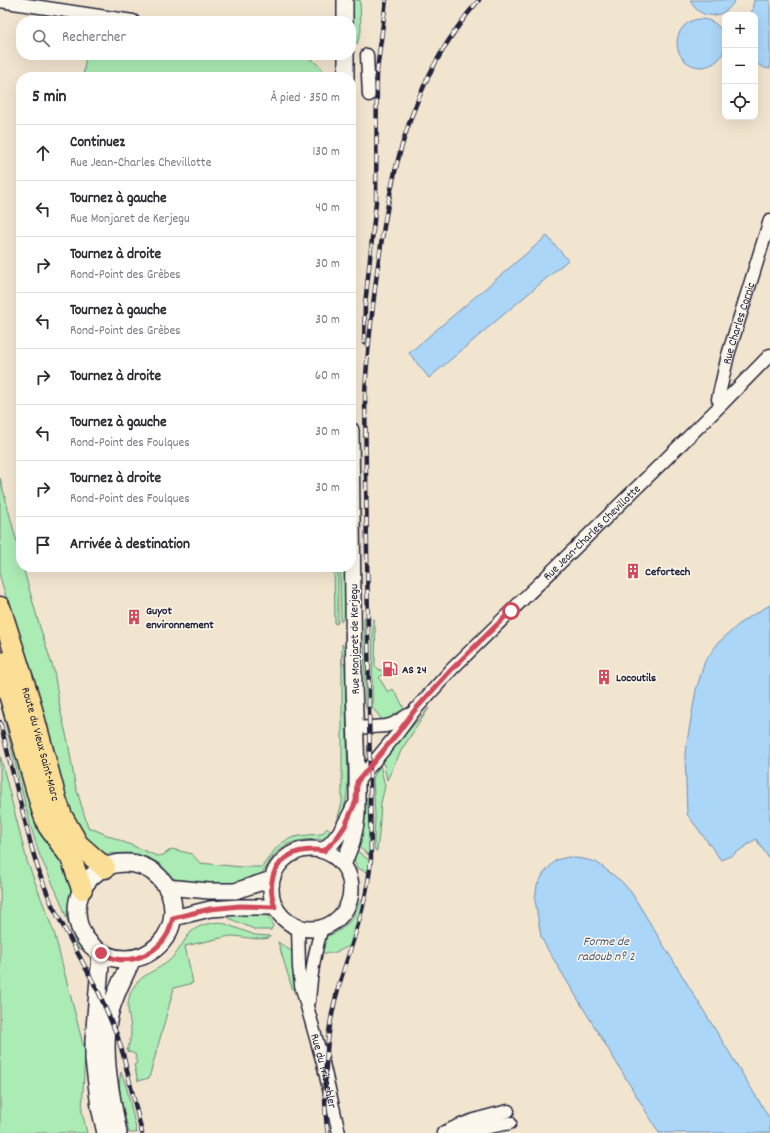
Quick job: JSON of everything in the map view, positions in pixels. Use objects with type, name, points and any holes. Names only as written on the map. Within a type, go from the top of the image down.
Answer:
[{"type":"highway","name":"Route du Vieux Saint-Marc","points":[[0,607],[29,698],[62,816],[78,844],[104,868]]},
{"type":"highway","name":"Route du Vieux Saint-Marc","points":[[0,662],[42,810],[48,826],[71,858],[82,889]]},
{"type":"main road","points":[[122,863],[140,865],[155,874],[167,887],[172,902],[173,918],[168,933],[159,945],[147,954],[132,959],[116,959],[101,953],[90,944],[82,932],[77,918],[78,903],[82,889],[92,876],[104,868],[122,863]]},
{"type":"main road","points":[[101,953],[94,1041],[94,1060],[100,1107],[106,1133]]},
{"type":"main road","points":[[118,1133],[108,1070],[107,1030],[109,1015],[114,999],[132,959]]},
{"type":"street","points":[[345,0],[346,16]]},
{"type":"street","points":[[0,1],[100,16]]},
{"type":"street","points":[[367,55],[370,95]]},
{"type":"street","points":[[346,60],[346,72]]},
{"type":"street","name":"Rue Charles Cornic","points":[[722,404],[718,399],[728,355],[770,220]]},
{"type":"street","name":"Rue Jean-Charles Chevillotte","points":[[357,782],[414,711],[452,669],[770,355]]},
{"type":"street","name":"Rue Monjaret de Kerjegu","points":[[343,865],[352,842],[356,824],[357,782],[353,572]]},
{"type":"street","name":"Rue Jean-Charles Chevillotte","points":[[356,728],[386,726],[393,724],[414,711]]},
{"type":"street","name":"Rue Monjaret de Kerjegu","points":[[324,851],[336,839],[345,826],[356,801]]},
{"type":"street","points":[[313,849],[324,851],[334,856],[343,865],[348,874],[350,896],[340,916],[332,923],[322,927],[306,929],[298,927],[285,920],[275,907],[271,893],[272,879],[276,869],[283,860],[302,850],[313,849]]},
{"type":"street","points":[[167,887],[209,891],[235,891],[272,879]]},
{"type":"street","points":[[173,918],[210,909],[240,906],[275,907]]},
{"type":"street","name":"Rue du Tritschler","points":[[298,927],[299,967],[302,985],[339,1133]]},
{"type":"street","name":"Rue du Tritschler","points":[[309,1009],[312,966],[322,927]]},
{"type":"street","points":[[443,1133],[472,1120],[509,1117],[458,1133]]},
{"type":"green space","points":[[353,0],[360,0],[361,31],[357,44],[356,16],[353,16]]},
{"type":"green space","points":[[85,60],[311,60],[325,72],[84,72]]},
{"type":"green space","points":[[0,478],[16,539],[16,572],[24,572],[54,671],[75,784],[88,827],[157,856],[163,855],[172,849],[192,854],[200,863],[242,867],[262,867],[280,844],[286,840],[300,836],[322,834],[327,828],[333,831],[326,839],[302,840],[289,844],[276,853],[260,875],[226,885],[176,881],[160,864],[151,859],[138,854],[107,854],[92,847],[68,811],[34,677],[12,617],[0,577]]},
{"type":"green space","points":[[334,572],[338,572],[338,623],[335,624]]},
{"type":"green space","points":[[340,572],[345,572],[345,616],[341,622]]},
{"type":"green space","points":[[366,616],[368,708],[366,708],[365,702],[364,618]]},
{"type":"green space","points":[[373,618],[375,634],[375,666],[384,673],[379,678],[388,692],[393,689],[403,707],[402,713],[398,716],[383,721],[372,707]]},
{"type":"green space","points":[[342,644],[346,650],[346,655],[342,655]]},
{"type":"green space","points":[[342,664],[345,664],[347,795],[338,824],[338,817],[342,803]]},
{"type":"green space","points":[[0,685],[61,858],[74,885],[69,901],[69,916],[77,939],[82,946],[78,949],[60,900],[40,856],[30,824],[0,702]]},
{"type":"green space","points":[[429,708],[402,749],[387,780],[383,761],[399,740]]},
{"type":"green space","points":[[0,755],[27,861],[54,932],[85,1052],[82,1112],[87,1133],[0,1133]]},
{"type":"green space","points":[[380,765],[385,786],[381,803],[377,851],[375,850],[374,841],[375,816],[373,778]]},
{"type":"green space","points":[[367,797],[370,835],[370,856],[357,846]]},
{"type":"green space","points":[[356,850],[370,861],[369,873],[357,868],[354,859]]},
{"type":"green space","points":[[365,898],[351,945],[340,951],[331,953],[323,953],[319,951],[324,937],[337,932],[347,924],[353,917],[359,904]]},
{"type":"green space","points":[[264,914],[272,922],[273,926],[271,930],[256,930],[226,917],[225,915]]},
{"type":"green space","points":[[220,922],[255,935],[270,936],[269,938],[260,939],[230,936],[185,946],[193,983],[174,988],[149,1078],[138,1081],[134,1065],[137,1063],[135,1054],[127,1051],[131,1032],[128,1002],[132,990],[136,983],[142,978],[161,967],[173,957],[191,932],[204,925]]},
{"type":"green space","points":[[278,942],[294,953],[295,994],[291,985]]},
{"type":"green space","points":[[121,1072],[127,1089],[137,1133],[129,1133],[123,1111],[120,1095]]},
{"type":"water","points":[[690,0],[735,0],[731,7],[719,14],[706,15],[699,12]]},
{"type":"water","points":[[754,0],[770,0],[770,69],[758,64],[758,12],[752,12]]},
{"type":"water","points":[[696,19],[706,19],[715,23],[721,29],[722,55],[715,63],[706,67],[696,67],[687,63],[681,57],[677,48],[677,38],[681,29],[687,23]]},
{"type":"water","points":[[547,236],[568,260],[429,378],[409,353]]},
{"type":"water","points":[[770,605],[770,860],[756,839],[733,855],[721,860],[687,814],[685,753],[696,690],[705,661],[719,642],[744,620]]},
{"type":"water","name":"Forme de radoub nº 2","points":[[568,857],[596,862],[621,881],[631,892],[770,1119],[770,1133],[659,1133],[541,937],[535,900],[537,885],[544,873],[556,860]]},
{"type":"railway","points":[[364,343],[365,305],[376,202],[377,71],[386,0]]},
{"type":"railway","points":[[328,1133],[325,1088],[327,1047],[331,1021],[336,995],[363,907],[371,859],[365,397],[380,249],[395,173],[405,136],[418,100],[434,65],[454,32],[479,0]]},
{"type":"railway","points":[[0,722],[40,875],[52,905],[99,993],[117,1035],[142,1133]]},
{"type":"place","name":"Cefortech","points":[[633,571]]},
{"type":"place","name":"Guyot environnement","points":[[134,617]]},
{"type":"place","name":"AS 24","points":[[390,669]]},
{"type":"place","name":"Locoutils","points":[[604,677]]},
{"type":"route","points":[[101,953],[116,959],[132,959],[147,954],[159,945],[168,933],[173,918],[210,909],[240,906],[275,907],[271,889],[272,879],[276,869],[283,860],[302,850],[313,849],[324,851],[336,839],[345,826],[356,801],[357,782],[414,711],[452,669],[511,611]]}]
